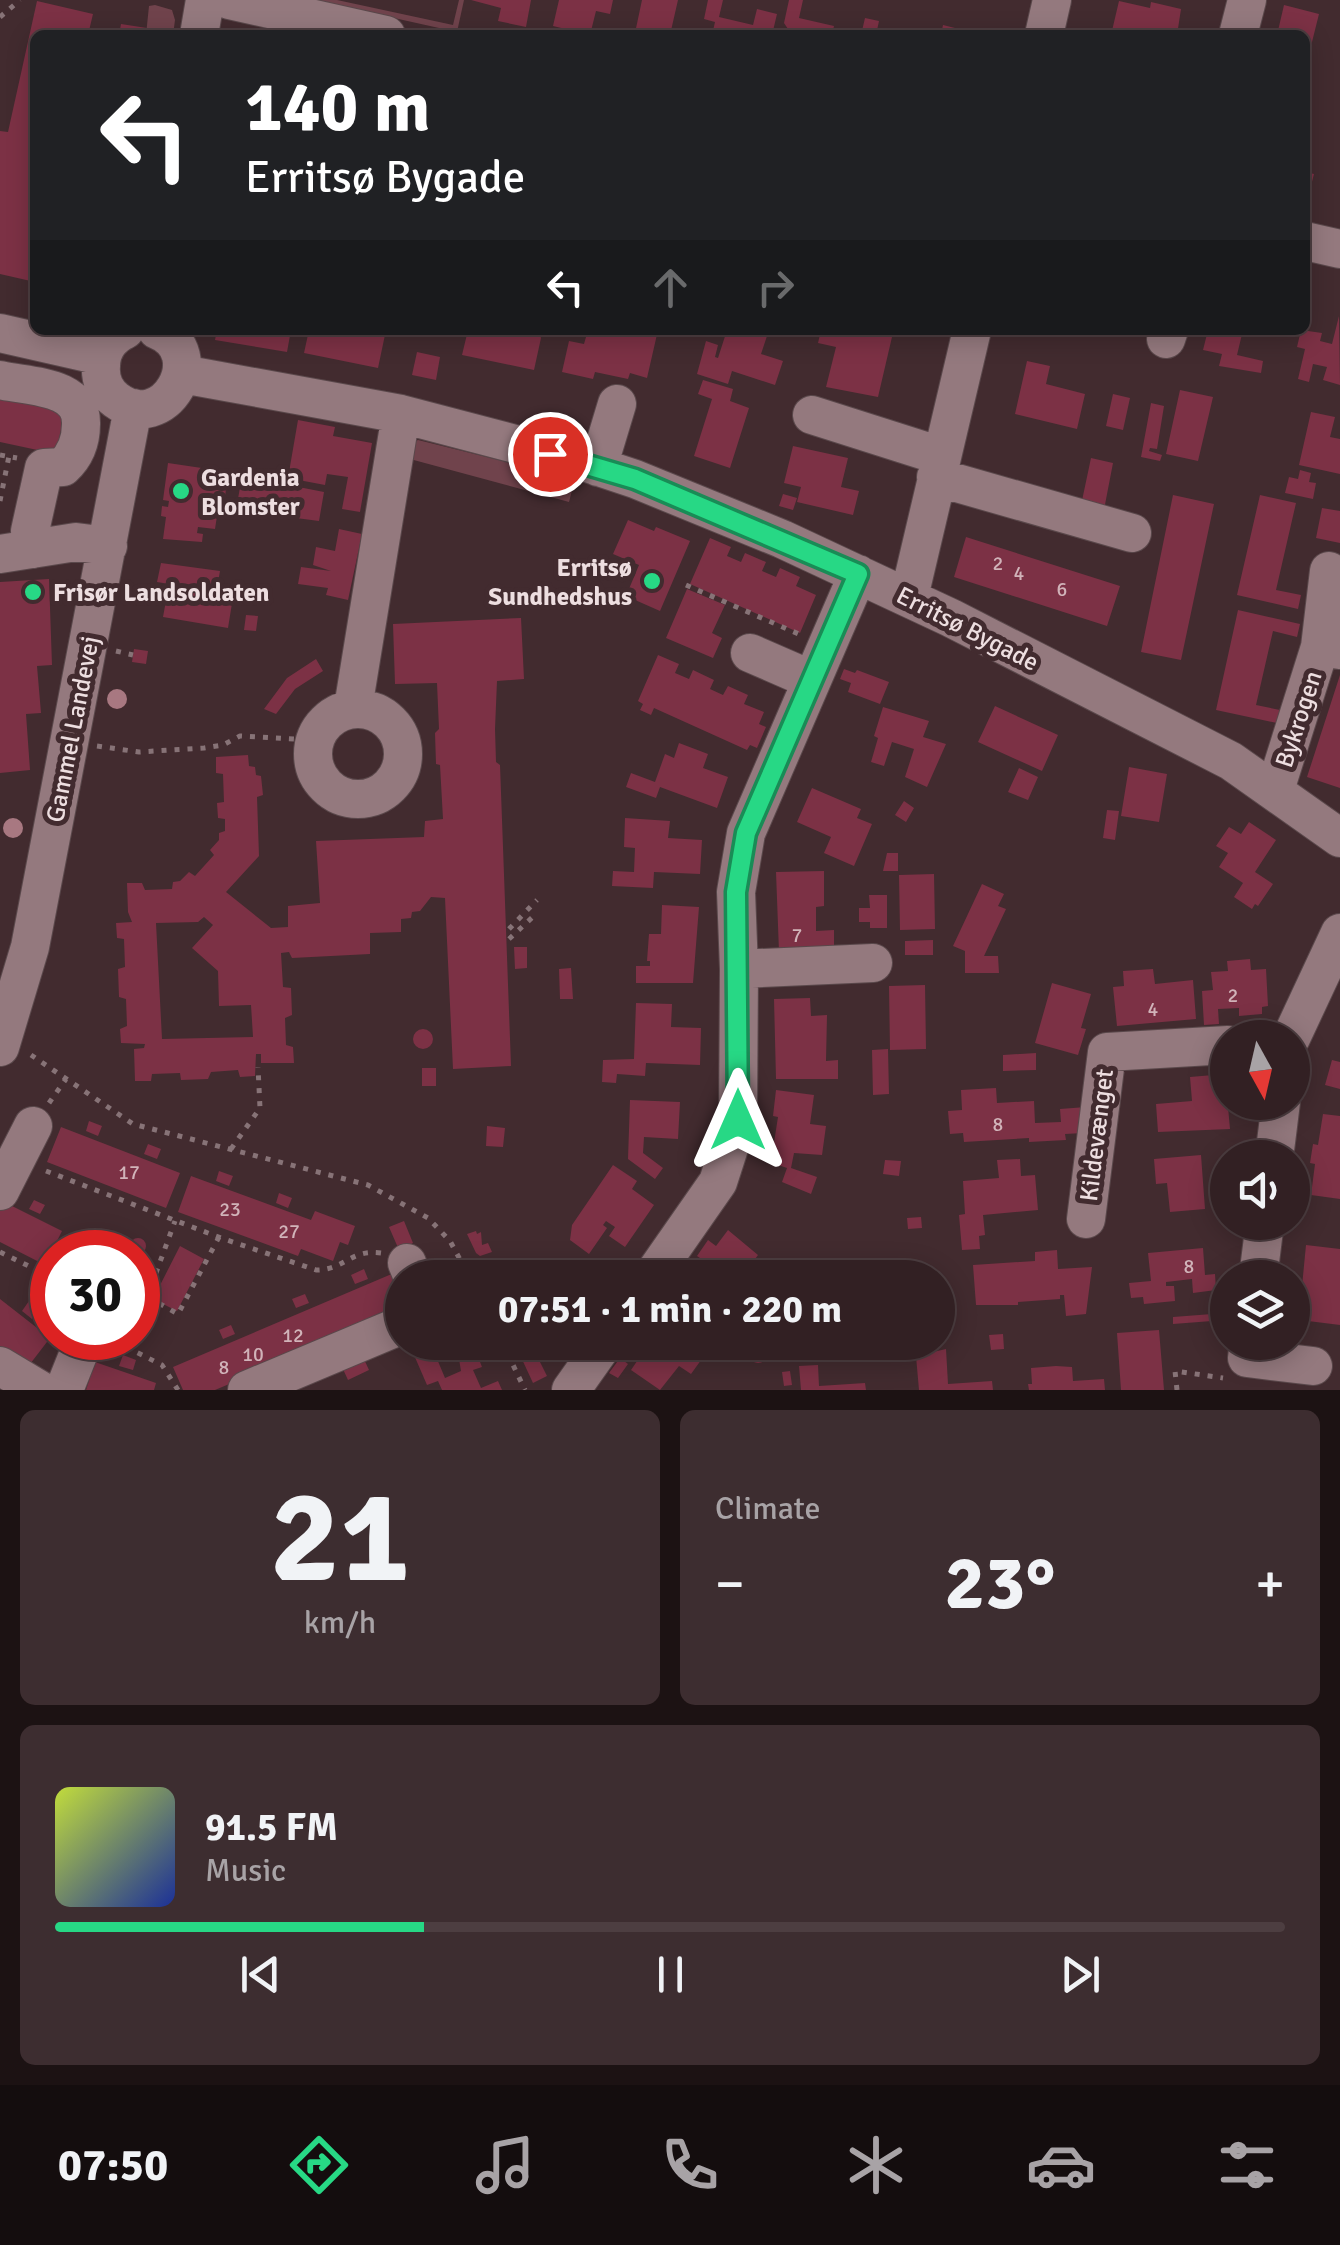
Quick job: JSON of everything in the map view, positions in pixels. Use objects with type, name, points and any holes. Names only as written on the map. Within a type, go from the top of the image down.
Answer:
[{"type":"street","points":[[201,30],[206,0]]},
{"type":"street","points":[[230,0],[364,30]]},
{"type":"street","points":[[1045,30],[1052,0]]},
{"type":"street","points":[[1239,30],[1247,0]]},
{"type":"street","points":[[1310,242],[1340,249]]},
{"type":"street","points":[[0,333],[113,343],[100,373],[106,390],[118,402],[133,408],[160,405],[170,397],[182,374],[182,358],[176,344],[164,335]]},
{"type":"street","points":[[909,597],[971,335]]},
{"type":"street","name":"Erritsø Bygade","points":[[182,374],[400,414],[598,467],[745,524],[909,597],[1231,761],[1340,838]]},
{"type":"street","points":[[0,380],[62,392],[74,399],[81,411],[81,437],[63,467],[27,462],[30,531],[16,551]]},
{"type":"street","points":[[598,467],[617,404]]},
{"type":"street","name":"Gammel Landevej","points":[[2,1042],[30,947],[133,408]]},
{"type":"street","points":[[353,708],[400,414]]},
{"type":"street","points":[[812,415],[939,467],[1132,533]]},
{"type":"street","points":[[16,551],[76,542],[108,546]]},
{"type":"street","name":"Bykrogen","points":[[1275,790],[1330,648],[1329,570]]},
{"type":"street","points":[[664,1260],[718,1182],[738,1120],[736,892],[746,833],[858,574]]},
{"type":"street","points":[[750,653],[820,662]]},
{"type":"street","points":[[353,708],[378,712],[397,730],[404,755],[396,780],[376,796],[350,799],[327,788],[314,766],[314,740],[331,716],[353,708]]},
{"type":"street","points":[[1299,1020],[1340,932]]},
{"type":"street","points":[[739,969],[873,964]]},
{"type":"street","name":"Kildevænget","points":[[1086,1219],[1107,1052],[1210,1046]]},
{"type":"street","points":[[8,1175],[33,1126]]},
{"type":"street","points":[[247,1390],[385,1332]]},
{"type":"street","points":[[64,1390],[81,1360]]},
{"type":"street","points":[[571,1390],[592,1360]]},
{"type":"street","points":[[1288,1360],[1312,1366]]},
{"type":"street","points":[[0,1366],[40,1390]]},
{"type":"path","points":[[0,17],[20,0]]},
{"type":"path","points":[[0,502],[27,462]]},
{"type":"path","points":[[686,585],[820,662]]},
{"type":"path","points":[[70,742],[138,752],[204,748],[223,745],[240,736],[314,740]]},
{"type":"path","points":[[509,929],[537,900]]},
{"type":"path","points":[[509,939],[538,913]]},
{"type":"path","points":[[2,1042],[133,1124],[368,1184],[428,1218],[450,1241],[460,1260]]},
{"type":"path","points":[[230,1149],[260,1108],[258,1066]]},
{"type":"path","points":[[8,1175],[175,1221],[316,1270],[332,1270],[365,1250],[391,1254],[398,1260]]},
{"type":"path","points":[[160,1264],[175,1221]]},
{"type":"path","points":[[160,1304],[178,1314],[219,1238]]},
{"type":"path","points":[[0,1252],[30,1267]]},
{"type":"path","points":[[150,1360],[170,1374],[178,1390]]},
{"type":"path","points":[[511,1360],[525,1390]]},
{"type":"path","points":[[1177,1390],[1175,1371],[1232,1379],[1235,1360]]},
{"type":"shaded area","points":[[313,0],[337,0],[453,25],[459,0],[464,0],[457,30]]},
{"type":"shaded area","points":[[149,6],[172,10],[174,30],[147,30]]},
{"type":"shaded area","points":[[418,440],[575,479],[569,502],[410,459]]},
{"type":"building","points":[[471,0],[531,0],[526,27],[498,21],[501,8]]},
{"type":"building","points":[[559,0],[613,0],[610,14],[596,11],[591,30],[553,26]]},
{"type":"building","points":[[642,0],[678,0],[671,30],[636,30]]},
{"type":"building","points":[[708,0],[723,0],[719,17],[753,25],[757,9],[777,14],[773,30],[713,30],[715,22],[704,19]]},
{"type":"building","points":[[789,0],[803,0],[799,18],[834,26],[833,30],[789,30],[784,23]]},
{"type":"building","points":[[37,1],[93,14],[89,30],[31,30]]},
{"type":"building","points":[[1119,1],[1150,8],[1151,2],[1181,9],[1178,30],[1112,30]]},
{"type":"building","points":[[1284,5],[1319,14],[1310,50],[1310,30],[1278,30]]},
{"type":"building","points":[[865,18],[879,21],[877,30],[862,30]]},
{"type":"building","points":[[121,24],[147,28],[147,30],[120,30]]},
{"type":"building","points":[[30,33],[30,281],[0,274],[0,131],[8,132]]},
{"type":"building","points":[[1339,316],[1340,385],[1323,380],[1327,367],[1313,364],[1309,382],[1298,379],[1305,349],[1297,347],[1300,335],[1322,333],[1320,341],[1332,344]]},
{"type":"building","points":[[216,335],[290,335],[287,352],[215,340]]},
{"type":"building","points":[[308,335],[385,335],[378,368],[304,353]]},
{"type":"building","points":[[467,335],[541,338],[534,370],[462,355]]},
{"type":"building","points":[[587,335],[657,335],[647,378],[630,373],[628,379],[595,372],[593,379],[562,372],[569,341],[584,344]]},
{"type":"building","points":[[725,335],[767,335],[761,354],[783,361],[775,385],[732,371],[728,384],[697,374],[706,341],[718,345],[718,358]]},
{"type":"building","points":[[820,335],[892,337],[878,397],[826,387],[836,347],[818,343]]},
{"type":"building","points":[[1207,335],[1242,335],[1237,355],[1263,361],[1261,373],[1219,366],[1222,354],[1203,350]]},
{"type":"building","points":[[417,352],[440,357],[436,380],[412,375]]},
{"type":"building","points":[[1027,361],[1050,366],[1046,384],[1085,394],[1077,429],[1015,414]]},
{"type":"building","points":[[703,380],[733,389],[730,401],[749,408],[730,468],[694,456],[712,399],[698,394]]},
{"type":"building","points":[[0,386],[67,400],[56,454],[0,442]]},
{"type":"building","points":[[1180,390],[1213,397],[1198,461],[1166,454]]},
{"type":"building","points":[[1113,394],[1130,398],[1123,430],[1106,426]]},
{"type":"building","points":[[1151,403],[1164,406],[1157,449],[1149,451],[1162,455],[1160,461],[1141,457]]},
{"type":"building","points":[[1311,412],[1335,417],[1330,437],[1340,439],[1340,474],[1299,465]]},
{"type":"building","points":[[298,420],[335,427],[333,436],[372,443],[360,512],[342,509],[348,477],[327,474],[325,485],[288,478]]},
{"type":"building","points":[[793,446],[848,458],[841,487],[859,491],[853,515],[797,502],[801,487],[784,483]]},
{"type":"building","points":[[1091,458],[1113,463],[1103,515],[1080,510]]},
{"type":"building","points":[[168,463],[222,471],[221,475],[228,476],[222,517],[217,516],[215,529],[198,527],[197,533],[203,534],[202,542],[163,539],[166,517],[161,516],[162,506],[168,507],[169,501],[163,500]]},
{"type":"building","points":[[1300,470],[1311,473],[1309,482],[1316,483],[1313,499],[1285,493],[1289,477],[1298,479]]},
{"type":"building","points":[[242,476],[324,492],[319,521],[236,510]]},
{"type":"building","points":[[783,494],[797,498],[793,510],[779,506]]},
{"type":"building","points":[[1173,495],[1214,504],[1181,660],[1141,652]]},
{"type":"building","points":[[1260,495],[1296,503],[1276,590],[1301,595],[1298,609],[1237,595]]},
{"type":"building","points":[[1322,508],[1340,511],[1340,543],[1316,538]]},
{"type":"building","name":"Erritsø Sundhedshus","points":[[628,520],[690,541],[660,611],[626,596],[639,565],[613,554]]},
{"type":"building","points":[[339,529],[362,534],[348,600],[326,595],[328,588],[298,584],[301,567],[331,571],[313,565],[316,547],[335,551]]},
{"type":"building","points":[[966,537],[1120,586],[1107,626],[954,577]]},
{"type":"building","points":[[710,538],[731,547],[727,556],[741,562],[745,553],[766,562],[762,571],[776,577],[780,568],[800,577],[796,586],[816,595],[800,633],[690,584]]},
{"type":"building","points":[[161,563],[220,571],[216,594],[233,597],[228,628],[163,617],[169,584],[157,582]]},
{"type":"building","points":[[49,579],[52,665],[37,666],[41,713],[26,714],[30,770],[0,773],[0,582]]},
{"type":"building","points":[[687,589],[725,605],[712,633],[722,638],[713,658],[666,638]]},
{"type":"building","points":[[1238,610],[1300,624],[1297,637],[1273,631],[1256,705],[1280,710],[1277,723],[1216,710]]},
{"type":"building","points":[[246,615],[258,616],[256,631],[244,630]]},
{"type":"building","points":[[521,618],[524,679],[497,681],[495,729],[496,762],[500,765],[511,1066],[453,1069],[445,898],[431,897],[420,911],[412,912],[411,918],[401,919],[401,932],[370,933],[370,954],[292,958],[289,952],[281,953],[283,987],[291,988],[292,1015],[285,1018],[286,1045],[293,1047],[294,1063],[261,1063],[261,1054],[256,1054],[255,1076],[240,1077],[238,1070],[211,1072],[208,1079],[181,1080],[180,1073],[152,1074],[151,1081],[135,1081],[134,1049],[144,1048],[145,1044],[121,1043],[120,1029],[127,1026],[126,999],[119,997],[118,969],[125,967],[124,939],[117,938],[116,923],[132,922],[127,883],[142,883],[145,890],[172,889],[173,882],[189,872],[195,876],[214,855],[210,850],[219,840],[219,833],[225,831],[225,819],[218,818],[217,803],[224,802],[223,774],[216,773],[216,757],[248,755],[249,766],[255,767],[256,775],[261,776],[263,795],[257,797],[259,856],[226,892],[271,928],[288,927],[288,906],[320,903],[316,841],[424,837],[425,821],[443,819],[440,765],[436,764],[437,683],[395,684],[393,624]],"holes":[[[204,917],[213,925],[192,948],[218,971],[219,1006],[251,1005],[253,1037],[162,1039],[156,923],[198,922]]]},
{"type":"building","points":[[134,649],[148,651],[146,664],[132,662]]},
{"type":"building","points":[[658,655],[679,664],[675,673],[689,679],[693,670],[714,680],[710,689],[723,695],[728,686],[748,695],[744,704],[764,712],[759,724],[766,727],[757,748],[750,745],[747,750],[654,708],[651,715],[640,710],[643,704],[638,701]]},
{"type":"building","points":[[316,659],[323,671],[295,689],[276,714],[264,709],[287,678]]},
{"type":"building","points":[[844,669],[889,682],[880,704],[848,692],[851,683],[840,679]]},
{"type":"building","points":[[1340,675],[1340,788],[1307,777]]},
{"type":"building","points":[[995,706],[1058,735],[1042,771],[978,742]]},
{"type":"building","points":[[883,707],[929,721],[923,737],[946,744],[927,787],[905,777],[914,749],[892,742],[884,766],[871,762]]},
{"type":"building","points":[[679,743],[708,754],[703,768],[728,777],[717,808],[660,787],[656,798],[626,787],[631,773],[655,782],[665,754],[674,758]]},
{"type":"building","points":[[1129,767],[1167,774],[1159,822],[1121,816]]},
{"type":"building","points":[[1019,768],[1038,777],[1028,800],[1008,792]]},
{"type":"building","points":[[812,788],[861,809],[857,818],[872,824],[854,866],[824,853],[831,837],[797,822]]},
{"type":"building","points":[[904,801],[914,808],[906,822],[895,815]]},
{"type":"building","points":[[1107,810],[1119,811],[1115,840],[1103,838]]},
{"type":"building","points":[[625,818],[670,821],[668,838],[702,840],[700,874],[654,872],[653,888],[612,886],[613,871],[634,872],[635,848],[624,847]]},
{"type":"building","points":[[1249,822],[1276,840],[1255,872],[1273,884],[1252,909],[1234,897],[1243,883],[1219,867],[1228,853],[1216,846],[1229,827],[1241,834]]},
{"type":"building","points":[[887,853],[898,853],[898,871],[883,871]]},
{"type":"building","points":[[824,871],[824,906],[816,907],[816,931],[834,930],[834,951],[779,952],[776,872]]},
{"type":"building","points":[[934,874],[935,929],[900,930],[899,875]]},
{"type":"building","points":[[982,884],[1004,894],[998,906],[1006,909],[984,956],[998,956],[999,973],[965,973],[965,951],[953,946]]},
{"type":"building","points":[[869,895],[887,895],[887,928],[870,928],[870,922],[859,922],[859,908],[870,908]]},
{"type":"building","points":[[662,905],[699,907],[693,983],[636,983],[636,966],[650,966],[649,934],[661,934]]},
{"type":"building","points":[[933,940],[933,955],[905,955],[905,941]]},
{"type":"building","points":[[514,947],[527,947],[527,968],[515,969]]},
{"type":"building","points":[[1250,959],[1251,970],[1266,969],[1268,1006],[1262,1007],[1262,1014],[1239,1016],[1239,1008],[1218,1009],[1219,1020],[1204,1025],[1202,991],[1213,990],[1211,972],[1228,971],[1227,961]]},
{"type":"building","points":[[571,968],[573,999],[560,999],[559,969]]},
{"type":"building","points":[[1153,969],[1155,984],[1193,980],[1196,1019],[1117,1026],[1113,987],[1124,986],[1123,971]]},
{"type":"building","points":[[1052,983],[1091,994],[1078,1055],[1035,1043]]},
{"type":"building","points":[[925,985],[926,1049],[890,1050],[889,986]]},
{"type":"building","points":[[810,998],[811,1016],[827,1015],[826,1061],[838,1060],[838,1079],[776,1079],[774,999]]},
{"type":"building","points":[[636,1003],[672,1004],[671,1027],[701,1028],[700,1065],[646,1063],[645,1076],[617,1074],[616,1083],[602,1082],[603,1060],[634,1059]]},
{"type":"building","points":[[423,1029],[433,1039],[423,1049],[413,1039]]},
{"type":"building","points":[[888,1049],[889,1094],[873,1095],[872,1050]]},
{"type":"building","points":[[1036,1053],[1036,1070],[1003,1071],[1003,1055]]},
{"type":"building","points":[[1332,1060],[1340,1062],[1340,1089],[1325,1085]]},
{"type":"building","points":[[422,1068],[436,1068],[436,1086],[422,1086]]},
{"type":"building","points":[[1210,1075],[1210,1120],[1229,1120],[1230,1129],[1158,1132],[1156,1104],[1192,1101],[1190,1077]]},
{"type":"building","points":[[996,1088],[997,1103],[1034,1101],[1035,1123],[1061,1122],[1060,1109],[1086,1107],[1083,1133],[1065,1134],[1066,1140],[1029,1142],[1029,1138],[964,1142],[963,1133],[950,1134],[948,1111],[962,1110],[961,1090]]},
{"type":"building","points":[[776,1090],[814,1095],[810,1124],[826,1126],[822,1155],[794,1153],[791,1168],[817,1177],[811,1194],[782,1182],[787,1168],[775,1164]]},
{"type":"building","points":[[630,1100],[680,1102],[678,1139],[644,1137],[643,1153],[663,1168],[655,1179],[628,1159]]},
{"type":"building","points":[[1323,1114],[1340,1116],[1340,1199],[1311,1195],[1315,1164],[1310,1163],[1313,1144],[1318,1145]]},
{"type":"building","points":[[89,1121],[102,1126],[98,1136],[86,1131]]},
{"type":"building","points":[[487,1126],[505,1128],[503,1147],[486,1146]]},
{"type":"building","points":[[61,1127],[180,1173],[166,1208],[47,1162]]},
{"type":"building","points":[[148,1144],[161,1149],[157,1159],[144,1154]]},
{"type":"building","points":[[1201,1155],[1205,1209],[1170,1212],[1167,1183],[1156,1184],[1154,1159]]},
{"type":"building","points":[[1020,1159],[1021,1176],[1035,1175],[1038,1210],[983,1215],[985,1235],[979,1236],[980,1249],[962,1250],[959,1215],[965,1214],[963,1181],[999,1178],[997,1160]]},
{"type":"building","points":[[885,1160],[901,1161],[899,1176],[883,1174]]},
{"type":"building","points":[[613,1165],[637,1181],[632,1189],[654,1205],[625,1247],[609,1236],[615,1227],[606,1221],[603,1225],[607,1228],[589,1254],[570,1240],[572,1225]]},
{"type":"building","points":[[219,1171],[233,1176],[229,1186],[216,1181]]},
{"type":"building","points":[[191,1176],[311,1220],[315,1211],[355,1226],[348,1245],[340,1242],[333,1261],[301,1249],[298,1256],[178,1212]]},
{"type":"building","points":[[279,1193],[292,1198],[288,1208],[276,1203]]},
{"type":"building","points":[[34,1200],[45,1205],[40,1214],[29,1209]]},
{"type":"building","points":[[4,1202],[60,1230],[30,1230],[30,1257],[0,1242],[0,1210]]},
{"type":"building","points":[[921,1217],[922,1228],[908,1229],[907,1218]]},
{"type":"building","points":[[404,1221],[413,1243],[399,1250],[389,1227]]},
{"type":"building","points":[[728,1230],[758,1255],[754,1260],[703,1260],[697,1256],[708,1240],[716,1246]]},
{"type":"building","points":[[481,1232],[482,1245],[488,1243],[492,1252],[480,1256],[476,1253],[467,1234]]},
{"type":"building","points":[[1306,1245],[1340,1249],[1340,1325],[1310,1321],[1310,1260],[1305,1260]]},
{"type":"building","points":[[180,1246],[204,1259],[177,1311],[160,1302],[160,1285]]},
{"type":"building","points":[[1203,1248],[1210,1291],[1193,1293],[1192,1279],[1166,1282],[1166,1286],[1174,1286],[1175,1301],[1144,1304],[1143,1297],[1131,1298],[1129,1283],[1151,1281],[1148,1253]]},
{"type":"building","points":[[1057,1250],[1058,1269],[1092,1267],[1086,1314],[1066,1316],[1064,1295],[1060,1299],[1018,1305],[976,1305],[973,1265],[1035,1261],[1035,1252]]},
{"type":"building","points":[[364,1269],[368,1279],[355,1284],[351,1275]]},
{"type":"building","points":[[385,1277],[385,1318],[215,1390],[183,1390],[173,1367]]},
{"type":"building","points":[[305,1294],[309,1303],[296,1308],[292,1299]]},
{"type":"building","points":[[0,1299],[30,1322],[30,1360],[33,1360],[27,1368],[0,1347]]},
{"type":"building","points":[[29,1301],[30,1317],[22,1311]]},
{"type":"building","points":[[1210,1314],[1210,1321],[1173,1324],[1173,1317]]},
{"type":"building","points":[[231,1325],[235,1334],[223,1339],[219,1330]]},
{"type":"building","points":[[1159,1330],[1164,1390],[1121,1390],[1117,1333]]},
{"type":"building","points":[[1003,1334],[1004,1349],[991,1350],[989,1335]]},
{"type":"building","points":[[363,1357],[369,1370],[348,1380],[342,1367]]},
{"type":"building","points":[[121,1360],[136,1360],[133,1370],[119,1366]]},
{"type":"building","points":[[416,1360],[437,1360],[445,1378],[461,1371],[459,1360],[479,1360],[482,1367],[473,1370],[481,1388],[498,1381],[502,1390],[442,1390],[438,1381],[427,1385]]},
{"type":"building","points":[[522,1360],[539,1360],[547,1376],[533,1383]]},
{"type":"building","points":[[619,1360],[628,1364],[618,1378],[609,1373]]},
{"type":"building","points":[[638,1360],[701,1360],[691,1374],[679,1366],[660,1390],[631,1370]]},
{"type":"building","points":[[916,1360],[947,1360],[948,1384],[992,1381],[993,1390],[919,1390]]},
{"type":"building","points":[[95,1362],[156,1383],[154,1390],[86,1390]]},
{"type":"building","points":[[818,1365],[819,1386],[865,1383],[866,1390],[801,1390],[799,1366]]},
{"type":"building","points":[[1072,1367],[1073,1381],[1104,1379],[1105,1390],[1029,1390],[1031,1368]]},
{"type":"building","points":[[790,1371],[792,1385],[784,1386],[782,1372]]},
{"type":"place","name":"Gardenia Blomster","points":[[181,491]]},
{"type":"place","name":"Erritsø Sundhedshus","points":[[652,581]]},
{"type":"place","name":"Frisør Landsoldaten","points":[[33,592]]},
{"type":"route","points":[[550,454],[635,479],[858,574],[746,833],[736,892],[738,1120]]}]
